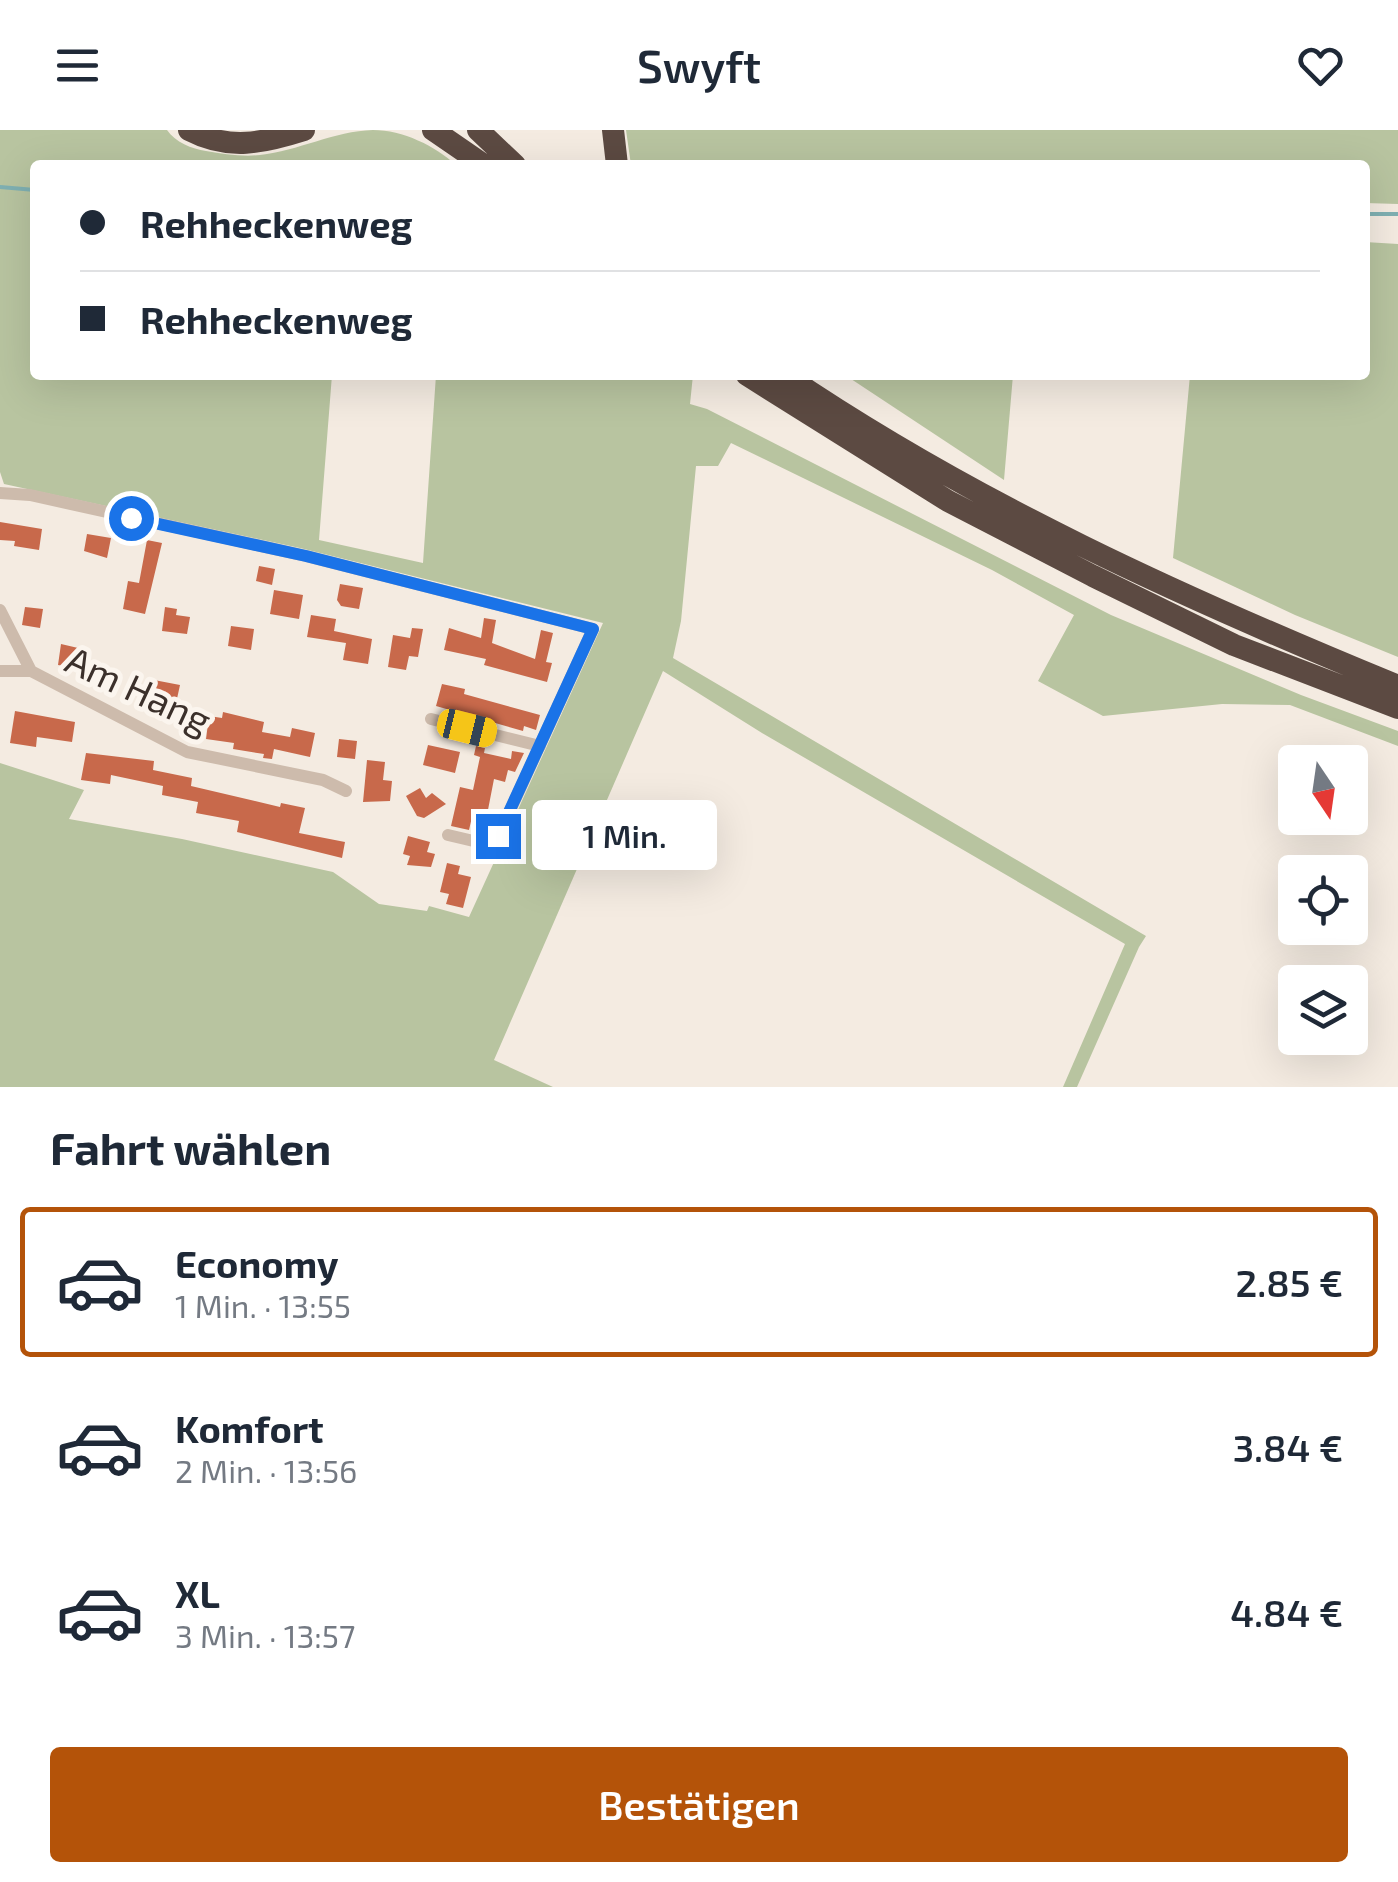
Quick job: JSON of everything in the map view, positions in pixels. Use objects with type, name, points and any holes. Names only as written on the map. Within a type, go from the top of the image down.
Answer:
[{"type":"highway","points":[[189,130],[212,140],[236,144],[304,130]]},
{"type":"highway","points":[[432,130],[477,160]]},
{"type":"highway","points":[[448,130],[479,160]]},
{"type":"highway","points":[[478,130],[510,160]]},
{"type":"highway","points":[[613,130],[616,160]]},
{"type":"highway","points":[[756,380],[948,501],[1092,576],[1234,646],[1398,708]]},
{"type":"highway","points":[[792,380],[952,477],[1071,540],[1222,614],[1398,686]]},
{"type":"street","points":[[0,493],[30,495],[306,556],[593,629],[498,836],[482,844],[448,834]]},
{"type":"street","name":"Am Hang","points":[[0,610],[31,671],[187,752],[323,780],[346,791]]},
{"type":"street","points":[[0,671],[31,671]]},
{"type":"street","points":[[431,719],[540,746]]},
{"type":"green space","points":[[0,130],[167,130],[195,149],[246,156],[274,153],[344,134],[373,130],[396,133],[418,140],[449,160],[30,160],[30,380],[332,380],[319,540],[423,563],[436,380],[692,380],[690,404],[707,409],[1111,615],[1398,731],[1398,746],[1290,705],[1222,704],[1103,716],[1038,681],[1074,615],[992,570],[731,443],[718,466],[696,466],[681,621],[673,658],[1146,936],[1077,1087],[1063,1087],[1125,944],[762,733],[663,671],[494,1060],[553,1087],[0,1087],[0,763],[84,790],[69,819],[333,872],[379,904],[427,911],[429,906],[469,917],[603,623],[300,548],[4,484],[0,472]]},
{"type":"green space","points":[[626,130],[1398,130],[1398,204],[1370,203],[1370,160],[630,160]]},
{"type":"green space","points":[[1370,242],[1398,244],[1398,657],[1295,615],[1173,558],[1190,380],[1370,380]]},
{"type":"green space","points":[[853,380],[1013,380],[1004,480]]},
{"type":"building","points":[[0,522],[42,529],[39,550],[0,540]]},
{"type":"building","points":[[87,534],[111,538],[107,558],[84,551]]},
{"type":"building","points":[[147,540],[162,543],[145,614],[123,609],[128,581],[139,583]]},
{"type":"building","points":[[259,566],[275,569],[272,585],[256,581]]},
{"type":"building","points":[[340,584],[363,588],[359,609],[341,606],[337,600]]},
{"type":"building","points":[[274,590],[303,595],[299,619],[270,614]]},
{"type":"building","points":[[25,607],[43,609],[40,628],[22,625]]},
{"type":"building","points":[[165,607],[177,609],[176,615],[190,617],[187,634],[162,631]]},
{"type":"building","points":[[311,615],[336,619],[334,631],[372,639],[368,664],[343,660],[346,643],[307,637]]},
{"type":"building","points":[[484,618],[496,620],[492,643],[535,659],[541,630],[553,633],[546,662],[552,663],[547,682],[484,665],[486,659],[444,650],[449,628],[481,638]]},
{"type":"building","points":[[231,626],[254,629],[251,650],[228,646]]},
{"type":"building","points":[[412,628],[423,629],[418,657],[409,656],[406,670],[388,667],[393,635],[410,638]]},
{"type":"building","points":[[61,644],[91,651],[88,670],[58,665]]},
{"type":"building","points":[[154,680],[180,685],[173,717],[155,714],[158,698],[151,696]]},
{"type":"building","points":[[442,684],[540,715],[536,730],[524,726],[523,731],[436,706]]},
{"type":"building","points":[[15,711],[75,722],[72,742],[37,737],[36,747],[10,743]]},
{"type":"building","points":[[223,712],[264,722],[262,732],[290,737],[292,728],[315,733],[310,757],[274,749],[272,759],[263,758],[264,754],[233,749],[234,743],[206,739],[209,716],[222,718]]},
{"type":"building","points":[[339,739],[357,741],[355,759],[337,757]]},
{"type":"building","points":[[428,745],[460,752],[455,773],[423,765]]},
{"type":"building","points":[[476,746],[485,748],[484,753],[511,759],[512,751],[524,753],[515,772],[508,770],[505,782],[494,779],[486,820],[472,817],[469,830],[451,826],[460,787],[473,790],[480,757],[474,755]]},
{"type":"building","points":[[86,753],[154,761],[153,770],[192,778],[191,786],[280,807],[281,803],[305,808],[299,833],[345,842],[342,858],[237,832],[239,821],[196,813],[198,802],[162,795],[163,786],[111,775],[110,784],[81,780]]},
{"type":"building","points":[[367,760],[385,762],[383,780],[392,781],[390,801],[363,802]]},
{"type":"building","points":[[420,788],[426,798],[432,793],[446,804],[424,818],[417,816],[406,796]]},
{"type":"building","points":[[408,836],[430,842],[427,852],[435,854],[431,867],[407,865],[410,856],[403,854]]},
{"type":"building","points":[[447,863],[460,866],[458,874],[471,877],[463,908],[446,904],[449,894],[440,892]]},
{"type":"waterway","points":[[0,187],[30,190]]},
{"type":"waterway","points":[[1370,214],[1398,214]]},
{"type":"route","points":[[131,518],[306,556],[593,629],[498,836]]}]
